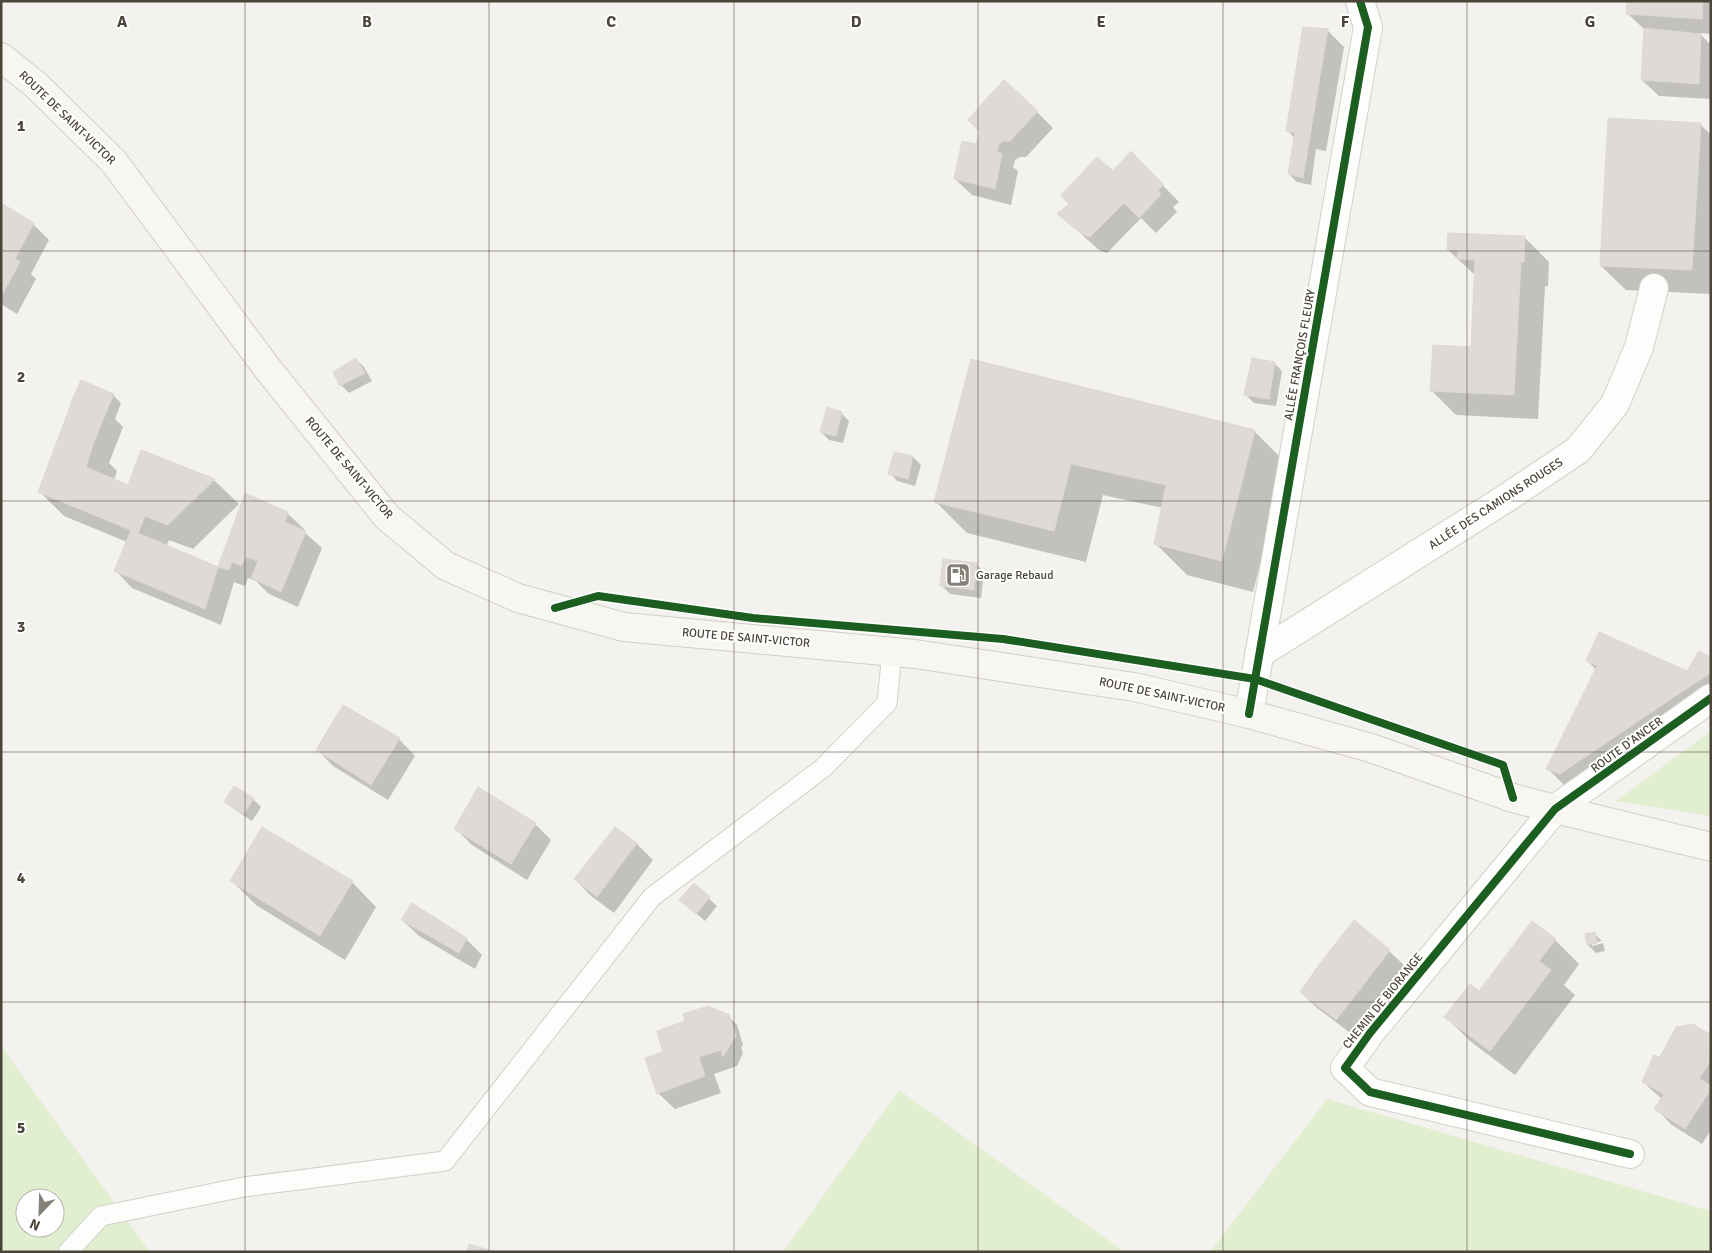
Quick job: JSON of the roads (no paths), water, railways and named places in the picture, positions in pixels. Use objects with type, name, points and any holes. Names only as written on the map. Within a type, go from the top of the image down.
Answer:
[{"type":"main road","name":"ROUTE DE SAINT-VICTOR","points":[[1,57],[36,85],[114,162],[267,368],[387,517],[446,566],[518,598],[624,626],[892,652],[1134,687],[1249,714],[1371,748],[1513,798],[1711,848]]},
{"type":"street","name":"ALLÉE FRANÇOIS FLEURY","points":[[1249,714],[1368,27],[1360,1]]},
{"type":"street","name":"ALLÉE DES CAMIONS ROUGES","points":[[1259,654],[1508,497],[1578,450],[1615,404],[1639,347],[1654,288]]},
{"type":"street","name":"ROUTE D'ANCER","points":[[1556,809],[1711,698]]},
{"type":"street","name":"CHEMIN DE BIORANGE","points":[[1556,809],[1370,1033],[1346,1068],[1370,1092],[1630,1154]]},
{"type":"lane","points":[[68,1252],[101,1216],[244,1187],[445,1161],[652,897],[823,768],[887,703],[892,652]]},
{"type":"place","name":"Garage Rebaud","points":[[958,575]]}]
